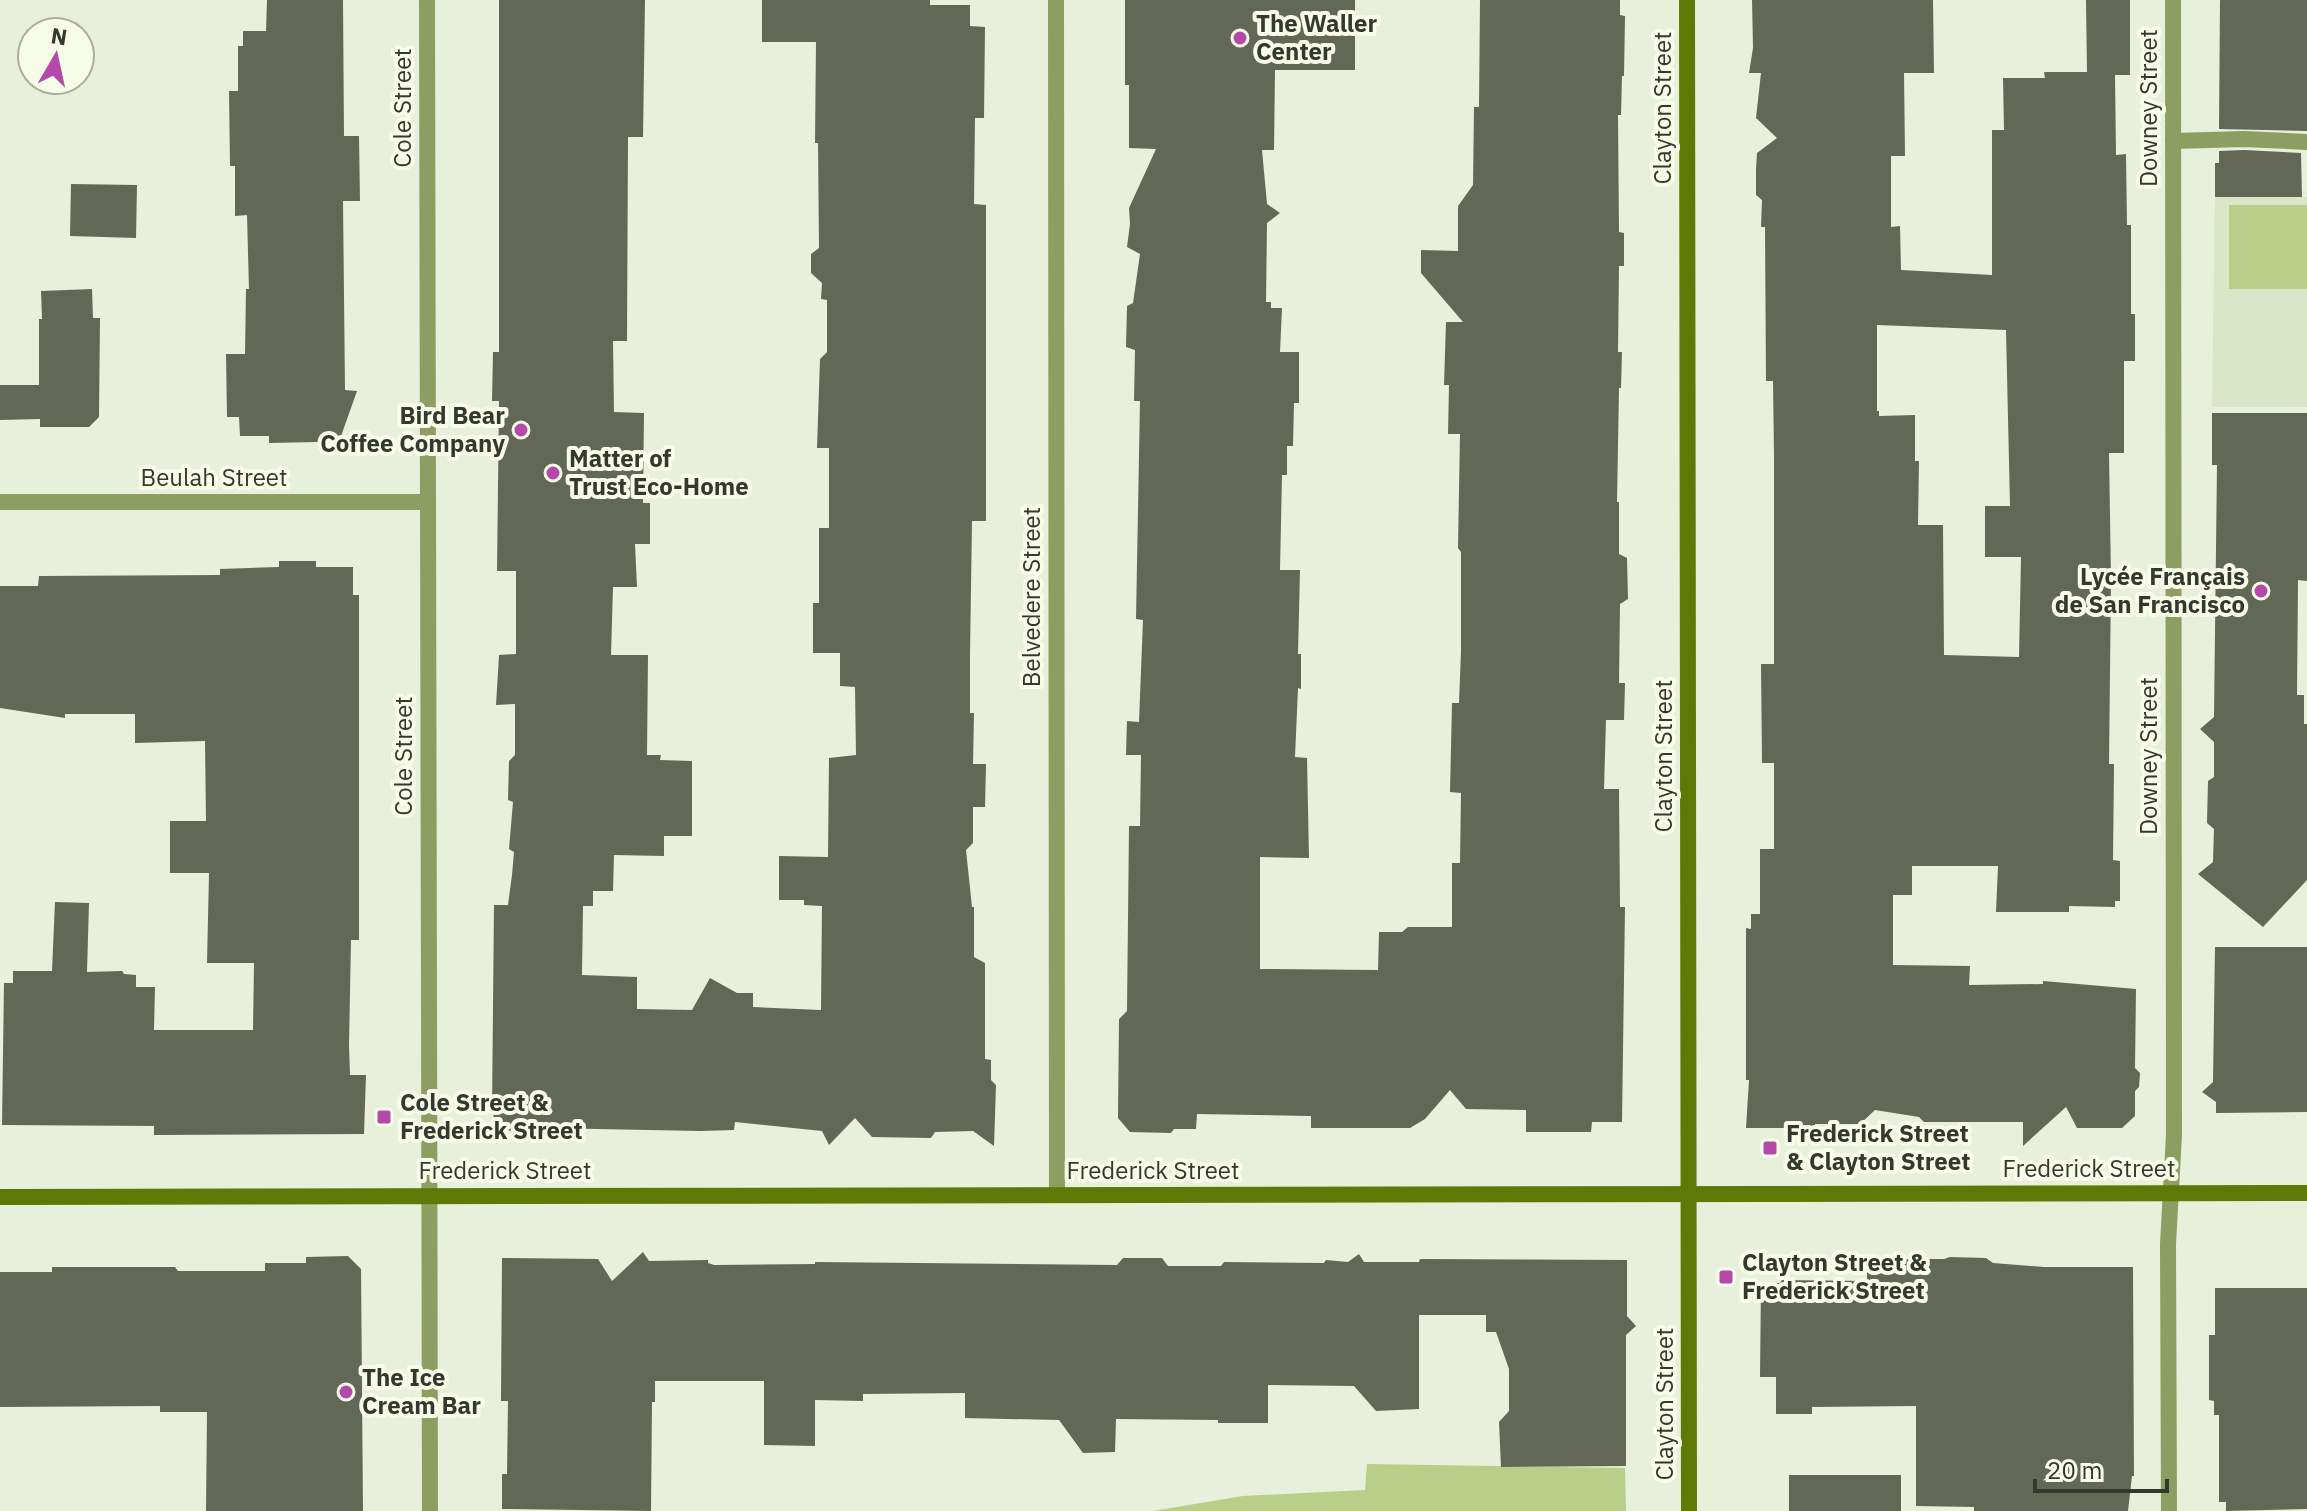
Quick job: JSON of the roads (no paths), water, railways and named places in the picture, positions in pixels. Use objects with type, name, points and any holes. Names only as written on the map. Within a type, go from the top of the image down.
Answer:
[{"type":"street","name":"Cole Street","points":[[427,0],[430,1511]]},
{"type":"street","name":"Belvedere Street","points":[[1056,0],[1057,1195]]},
{"type":"street","name":"Clayton Street","points":[[1687,0],[1689,1511]]},
{"type":"street","name":"Downey Street","points":[[2169,1511],[2168,1244],[2174,1135],[2173,0]]},
{"type":"street","points":[[2173,141],[2244,139],[2307,142]]},
{"type":"street","name":"Beulah Street","points":[[0,502],[428,502]]},
{"type":"street","name":"Frederick Street","points":[[0,1197],[2307,1193]]},
{"type":"place","name":"The Waller Center","points":[[1240,38]]},
{"type":"place","name":"Bird Bear Coffee Company","points":[[521,430]]},
{"type":"place","name":"Matter of Trust Eco-Home","points":[[553,473]]},
{"type":"place","name":"Lycée Français de San Francisco","points":[[2261,591]]},
{"type":"place","name":"Cole Street & Frederick Street","points":[[384,1117]]},
{"type":"place","name":"Frederick Street & Clayton Street","points":[[1770,1148]]},
{"type":"place","name":"Clayton Street & Frederick Street","points":[[1726,1277]]},
{"type":"place","name":"The Ice Cream Bar","points":[[346,1392]]}]
